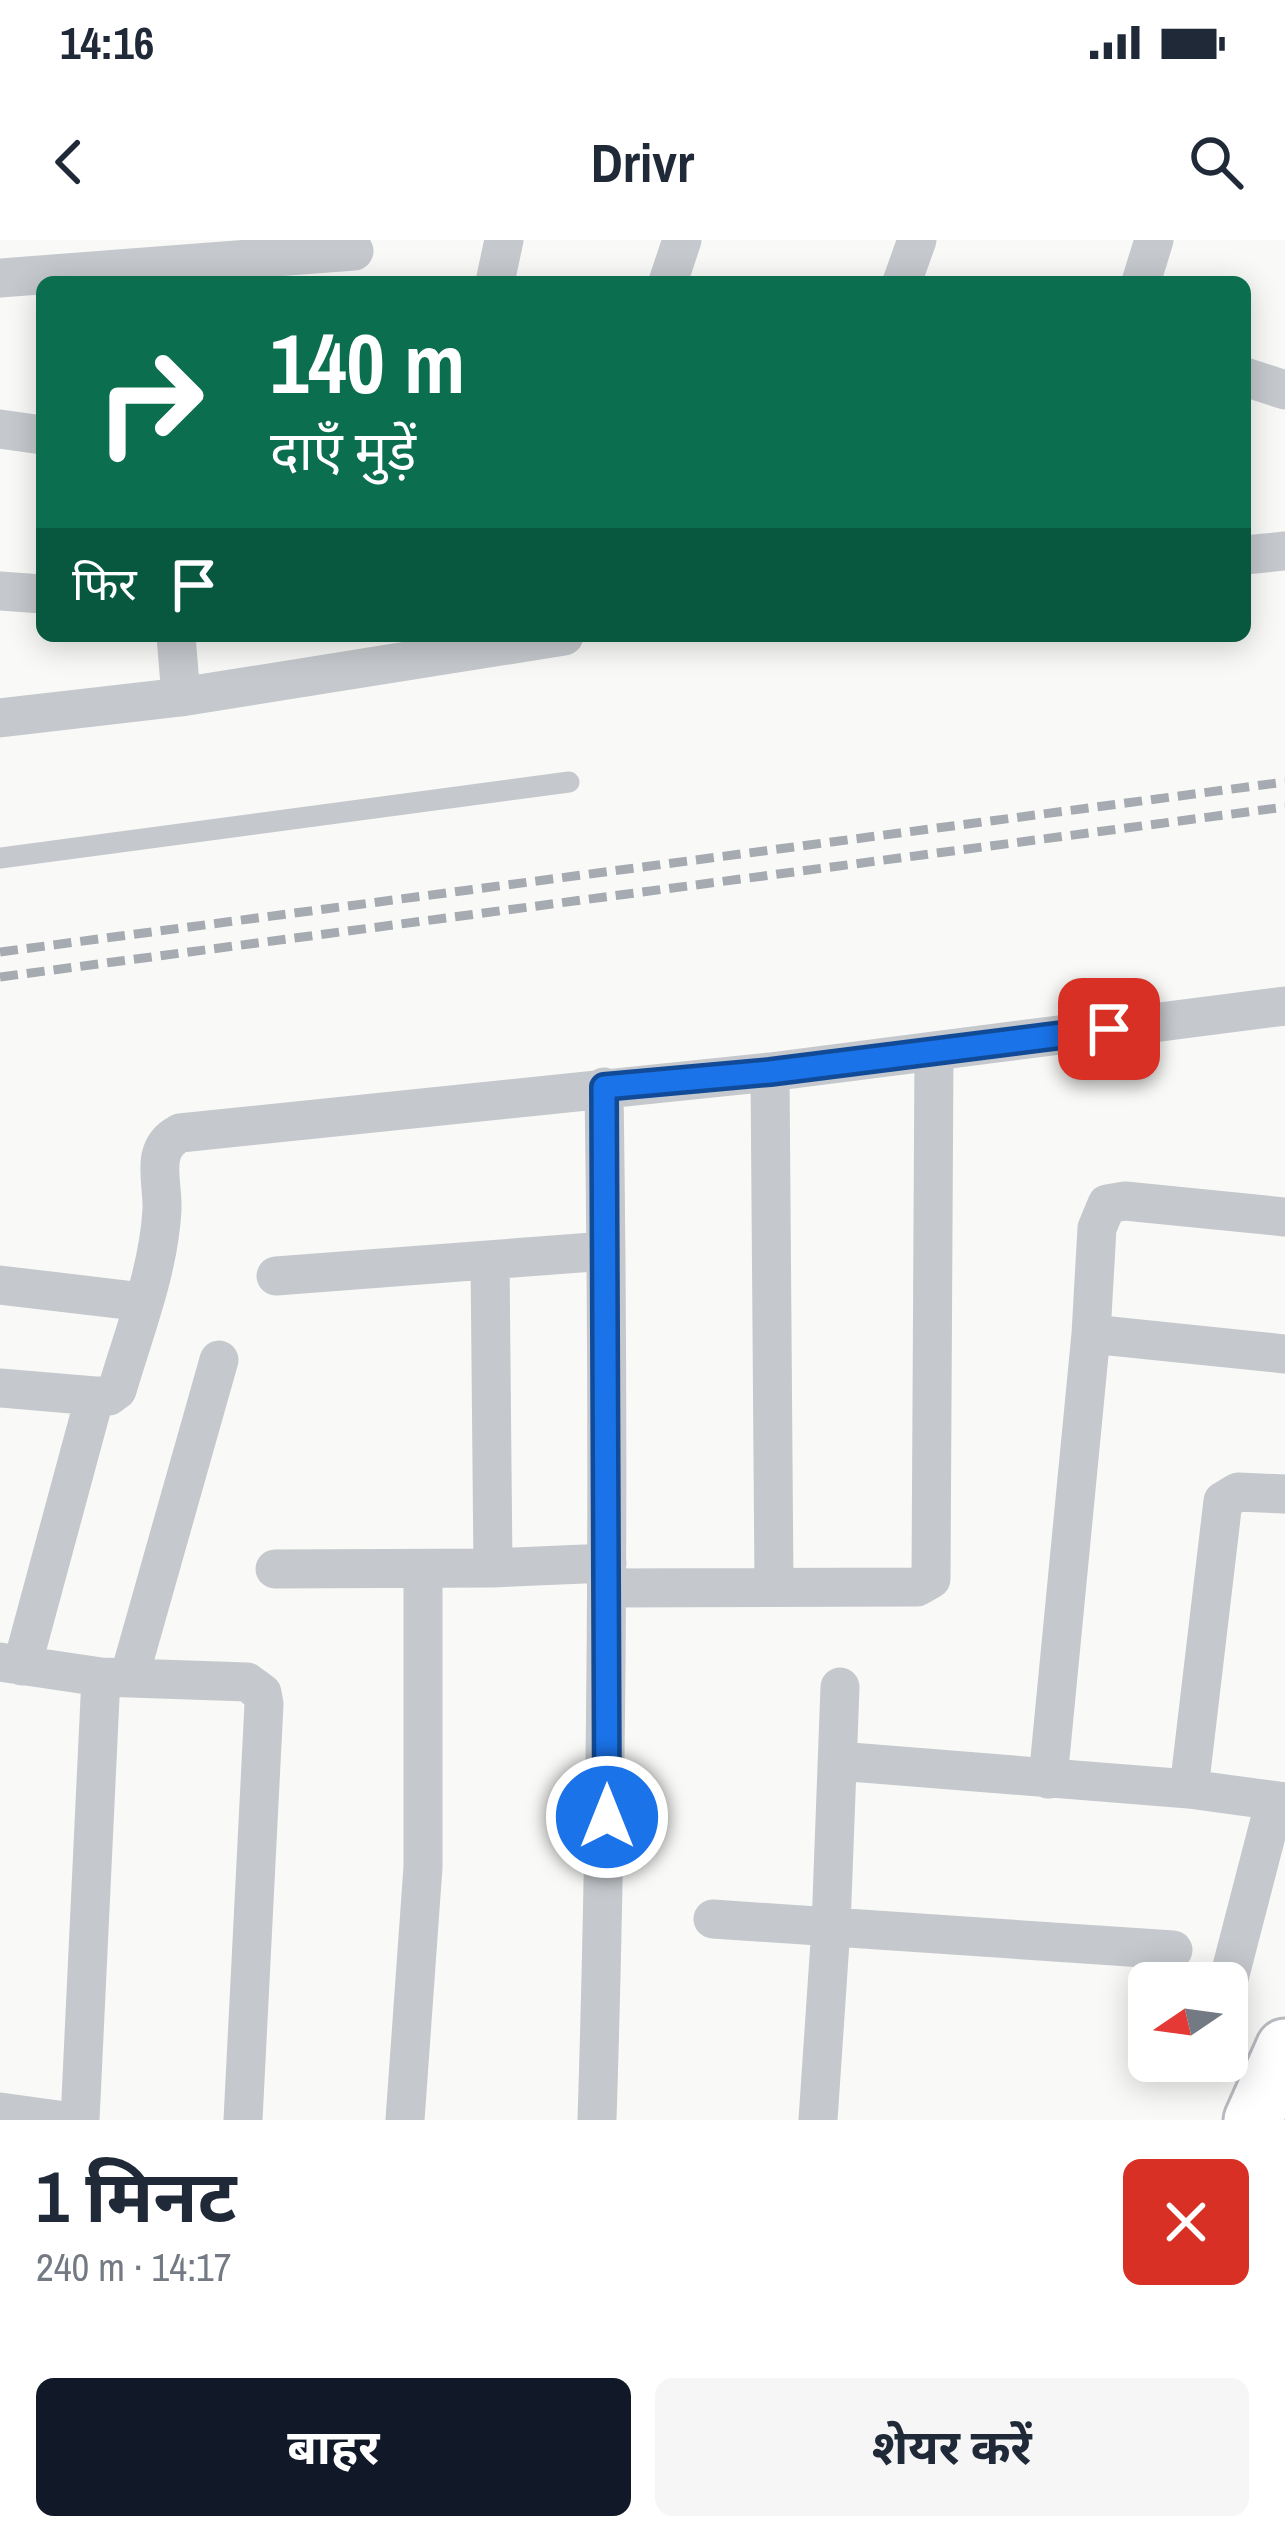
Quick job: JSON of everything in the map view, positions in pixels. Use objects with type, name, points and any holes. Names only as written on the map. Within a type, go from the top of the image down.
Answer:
[{"type":"street","points":[[496,276],[504,240]]},
{"type":"street","points":[[670,276],[682,240]]},
{"type":"street","points":[[904,276],[916,240]]},
{"type":"street","points":[[1144,276],[1154,240]]},
{"type":"street","points":[[0,278],[354,251]]},
{"type":"street","points":[[1251,379],[1285,390]]},
{"type":"street","points":[[0,429],[36,434]]},
{"type":"street","points":[[1251,554],[1285,551]]},
{"type":"street","points":[[0,591],[36,594]]},
{"type":"street","points":[[176,642],[181,697]]},
{"type":"street","points":[[0,718],[181,697],[346,652],[480,642]]},
{"type":"street","points":[[0,1388],[95,1396],[117,1390],[160,1231],[159,1160],[166,1142],[180,1133],[770,1072],[1285,1006]]},
{"type":"street","points":[[275,1569],[494,1568],[774,1586],[917,1587],[931,1579],[934,1052]]},
{"type":"street","points":[[770,1072],[774,1586]]},
{"type":"street","points":[[597,2120],[608,1576],[604,1087]]},
{"type":"street","points":[[1048,1780],[1096,1228],[1107,1204],[1125,1201],[1285,1217]]},
{"type":"street","points":[[276,1276],[606,1251]]},
{"type":"street","points":[[490,1261],[494,1568]]},
{"type":"street","points":[[0,1285],[143,1302]]},
{"type":"street","points":[[1090,1334],[1285,1354]]},
{"type":"street","points":[[80,2120],[115,1677],[219,1360]]},
{"type":"street","points":[[95,1396],[11,1664],[115,1677],[247,1682],[262,1693],[243,2120]]},
{"type":"street","points":[[1189,1789],[1223,1501],[1238,1492],[1285,1494]]},
{"type":"street","points":[[405,2120],[423,1867],[423,1569]]},
{"type":"street","points":[[818,2120],[841,1688]]},
{"type":"street","points":[[838,1761],[1189,1789],[1280,1802],[1234,1962]]},
{"type":"street","points":[[713,1918],[1173,1951]]},
{"type":"street","points":[[1253,2120],[1285,2048]]},
{"type":"street","points":[[0,2111],[58,2120]]},
{"type":"street","points":[[1267,2120],[1285,2114]]},
{"type":"lane","points":[[0,858],[569,782]]},
{"type":"railway","points":[[0,952],[1285,782]]},
{"type":"railway","points":[[0,977],[1285,807]]},
{"type":"route","points":[[607,1817],[604,1087],[770,1072],[1109,1029]]}]
